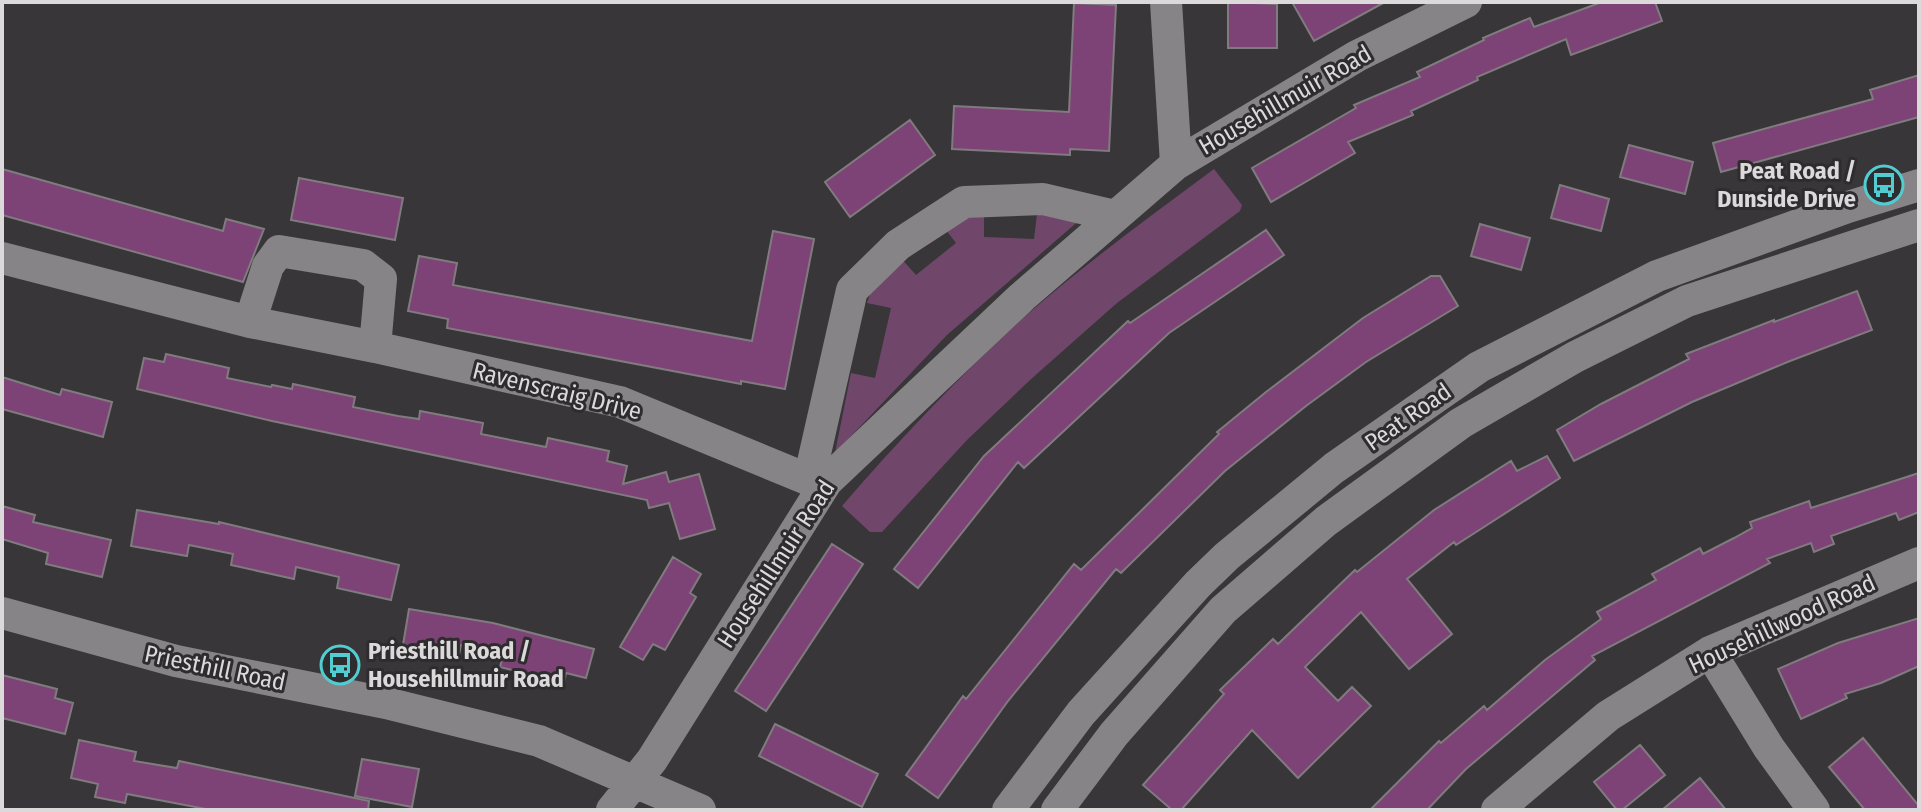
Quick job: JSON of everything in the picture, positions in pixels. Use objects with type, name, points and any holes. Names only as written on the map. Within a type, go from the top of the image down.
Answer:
[{"type":"street","points":[[1166,2],[1176,164]]},
{"type":"street","name":"Househillmuir Road","points":[[612,810],[636,782],[816,483],[1022,297],[1176,164],[1357,56],[1466,2]]},
{"type":"street","name":"Peat Road","points":[[1008,810],[1081,713],[1227,556],[1334,468],[1479,367],[1657,276],[1848,207],[1919,185]]},
{"type":"street","name":"Househillmuir Road","points":[[816,483],[852,290],[898,245],[964,202],[1043,199],[1115,216]]},
{"type":"street","name":"Peat Road","points":[[1057,810],[1114,734],[1223,610],[1326,521],[1461,423],[1575,357],[1687,301],[1919,225]]},
{"type":"street","points":[[250,322],[268,266],[279,251],[363,265],[381,279],[375,347]]},
{"type":"street","name":"Ravenscraig Drive","points":[[2,258],[250,322],[620,402],[816,483]]},
{"type":"street","name":"Househillwood Road","points":[[1497,810],[1608,716],[1710,652],[1919,563]]},
{"type":"street","name":"Priesthill Road","points":[[2,613],[176,661],[367,699],[539,741],[700,810]]},
{"type":"street","points":[[1710,652],[1769,748],[1814,810]]},
{"type":"shaded area","points":[[1214,169],[1242,205],[1240,211],[1117,303],[1030,380],[967,440],[882,532],[870,532],[842,506],[933,406],[1030,312],[1098,256]]},
{"type":"shaded area","points":[[984,211],[984,237],[1034,239],[1037,214],[1082,218],[947,335],[835,453],[851,373],[875,378],[891,308],[867,303],[875,280],[900,257],[916,275],[956,243],[942,225]]},
{"type":"building","points":[[1228,2],[1277,4],[1277,48],[1228,48]]},
{"type":"building","points":[[1292,2],[1385,2],[1314,41]]},
{"type":"building","points":[[1602,2],[1655,2],[1662,21],[1571,55],[1566,39],[1477,77],[1478,80],[1411,111],[1413,115],[1348,142],[1355,153],[1271,202],[1252,168],[1356,108],[1354,105],[1420,77],[1417,72],[1483,38],[1530,18],[1534,27]]},
{"type":"building","points":[[1074,3],[1116,5],[1109,151],[1070,149],[1070,155],[952,149],[954,106],[1069,112]]},
{"type":"building","points":[[1919,75],[1919,117],[1721,172],[1713,143],[1873,99],[1870,90]]},
{"type":"building","points":[[910,120],[935,155],[850,217],[825,182]]},
{"type":"building","points":[[1629,145],[1693,162],[1685,194],[1620,177]]},
{"type":"building","points":[[2,169],[223,231],[226,219],[264,229],[243,282],[2,215]]},
{"type":"building","points":[[299,178],[403,198],[395,240],[291,220]]},
{"type":"building","points":[[1560,185],[1609,199],[1601,231],[1551,218]]},
{"type":"building","points":[[1480,224],[1530,238],[1521,270],[1471,256]]},
{"type":"building","points":[[1266,230],[1284,255],[1169,333],[1024,468],[1018,462],[918,588],[894,569],[984,456],[1128,321],[1130,323]]},
{"type":"building","points":[[773,231],[814,239],[785,389],[741,381],[741,384],[447,328],[448,319],[408,311],[419,256],[457,263],[453,285],[752,341]]},
{"type":"building","points":[[1431,276],[1440,276],[1458,306],[1366,362],[1306,406],[1225,471],[1121,573],[1116,569],[1008,701],[938,798],[906,775],[963,696],[966,699],[1074,564],[1081,570],[1219,434],[1217,432],[1266,392],[1363,318]]},
{"type":"building","points":[[1857,291],[1872,330],[1692,402],[1574,461],[1557,430],[1689,359],[1686,354]]},
{"type":"building","points":[[166,354],[229,368],[227,378],[292,389],[293,384],[355,397],[353,407],[419,419],[420,411],[483,423],[481,434],[546,447],[548,438],[609,451],[607,461],[627,466],[623,484],[666,472],[669,482],[699,474],[715,529],[680,539],[669,503],[649,508],[647,500],[272,421],[137,389],[144,358],[164,362]]},
{"type":"building","points":[[2,377],[60,395],[62,389],[112,402],[103,437],[2,409]]},
{"type":"building","points":[[1547,456],[1560,478],[1456,545],[1454,542],[1407,579],[1452,634],[1409,669],[1361,612],[1305,667],[1338,701],[1352,687],[1371,706],[1298,778],[1252,730],[1181,810],[1172,810],[1143,785],[1224,694],[1220,690],[1273,639],[1278,644],[1355,570],[1357,572],[1434,510],[1511,461],[1517,471]]},
{"type":"building","points":[[1919,473],[1919,512],[1899,520],[1896,513],[1831,536],[1834,544],[1814,552],[1811,543],[1767,559],[1770,563],[1592,656],[1595,660],[1466,769],[1427,810],[1370,810],[1439,741],[1441,743],[1484,706],[1487,710],[1545,660],[1601,619],[1597,612],[1656,580],[1652,574],[1700,548],[1703,554],[1734,538],[1752,528],[1750,522],[1809,501],[1811,508]]},
{"type":"building","points":[[2,506],[35,515],[33,522],[111,540],[102,577],[46,564],[48,553],[2,539]]},
{"type":"building","points":[[137,510],[219,522],[399,565],[391,600],[337,588],[339,577],[296,567],[294,579],[231,565],[233,554],[189,545],[187,556],[131,546]]},
{"type":"building","points":[[832,544],[863,564],[766,711],[735,691]]},
{"type":"building","points":[[673,557],[701,574],[690,593],[696,597],[665,650],[653,644],[643,660],[620,647]]},
{"type":"building","points":[[409,609],[493,623],[594,649],[586,678],[566,673],[564,683],[500,667],[503,655],[461,645],[459,655],[403,645]]},
{"type":"building","points":[[1919,618],[1919,666],[1881,683],[1845,694],[1847,698],[1801,719],[1778,669],[1838,643]]},
{"type":"building","points":[[2,675],[57,689],[55,698],[73,703],[65,734],[2,718]]},
{"type":"building","points":[[775,724],[878,774],[862,807],[759,756]]},
{"type":"building","points":[[1863,738],[1919,806],[1919,810],[1865,810],[1829,767]]},
{"type":"building","points":[[79,740],[136,752],[134,761],[177,768],[179,761],[369,801],[368,810],[211,810],[127,794],[125,803],[95,797],[98,784],[71,778]]},
{"type":"building","points":[[1640,745],[1665,775],[1622,810],[1617,810],[1594,782]]},
{"type":"building","points":[[362,759],[419,769],[412,807],[355,796]]},
{"type":"building","points":[[1700,778],[1726,810],[1662,810]]},
{"type":"place","name":"Peat Road / Dunside Drive","points":[[1884,185]]},
{"type":"place","name":"Priesthill Road / Househillmuir Road","points":[[340,665]]}]
